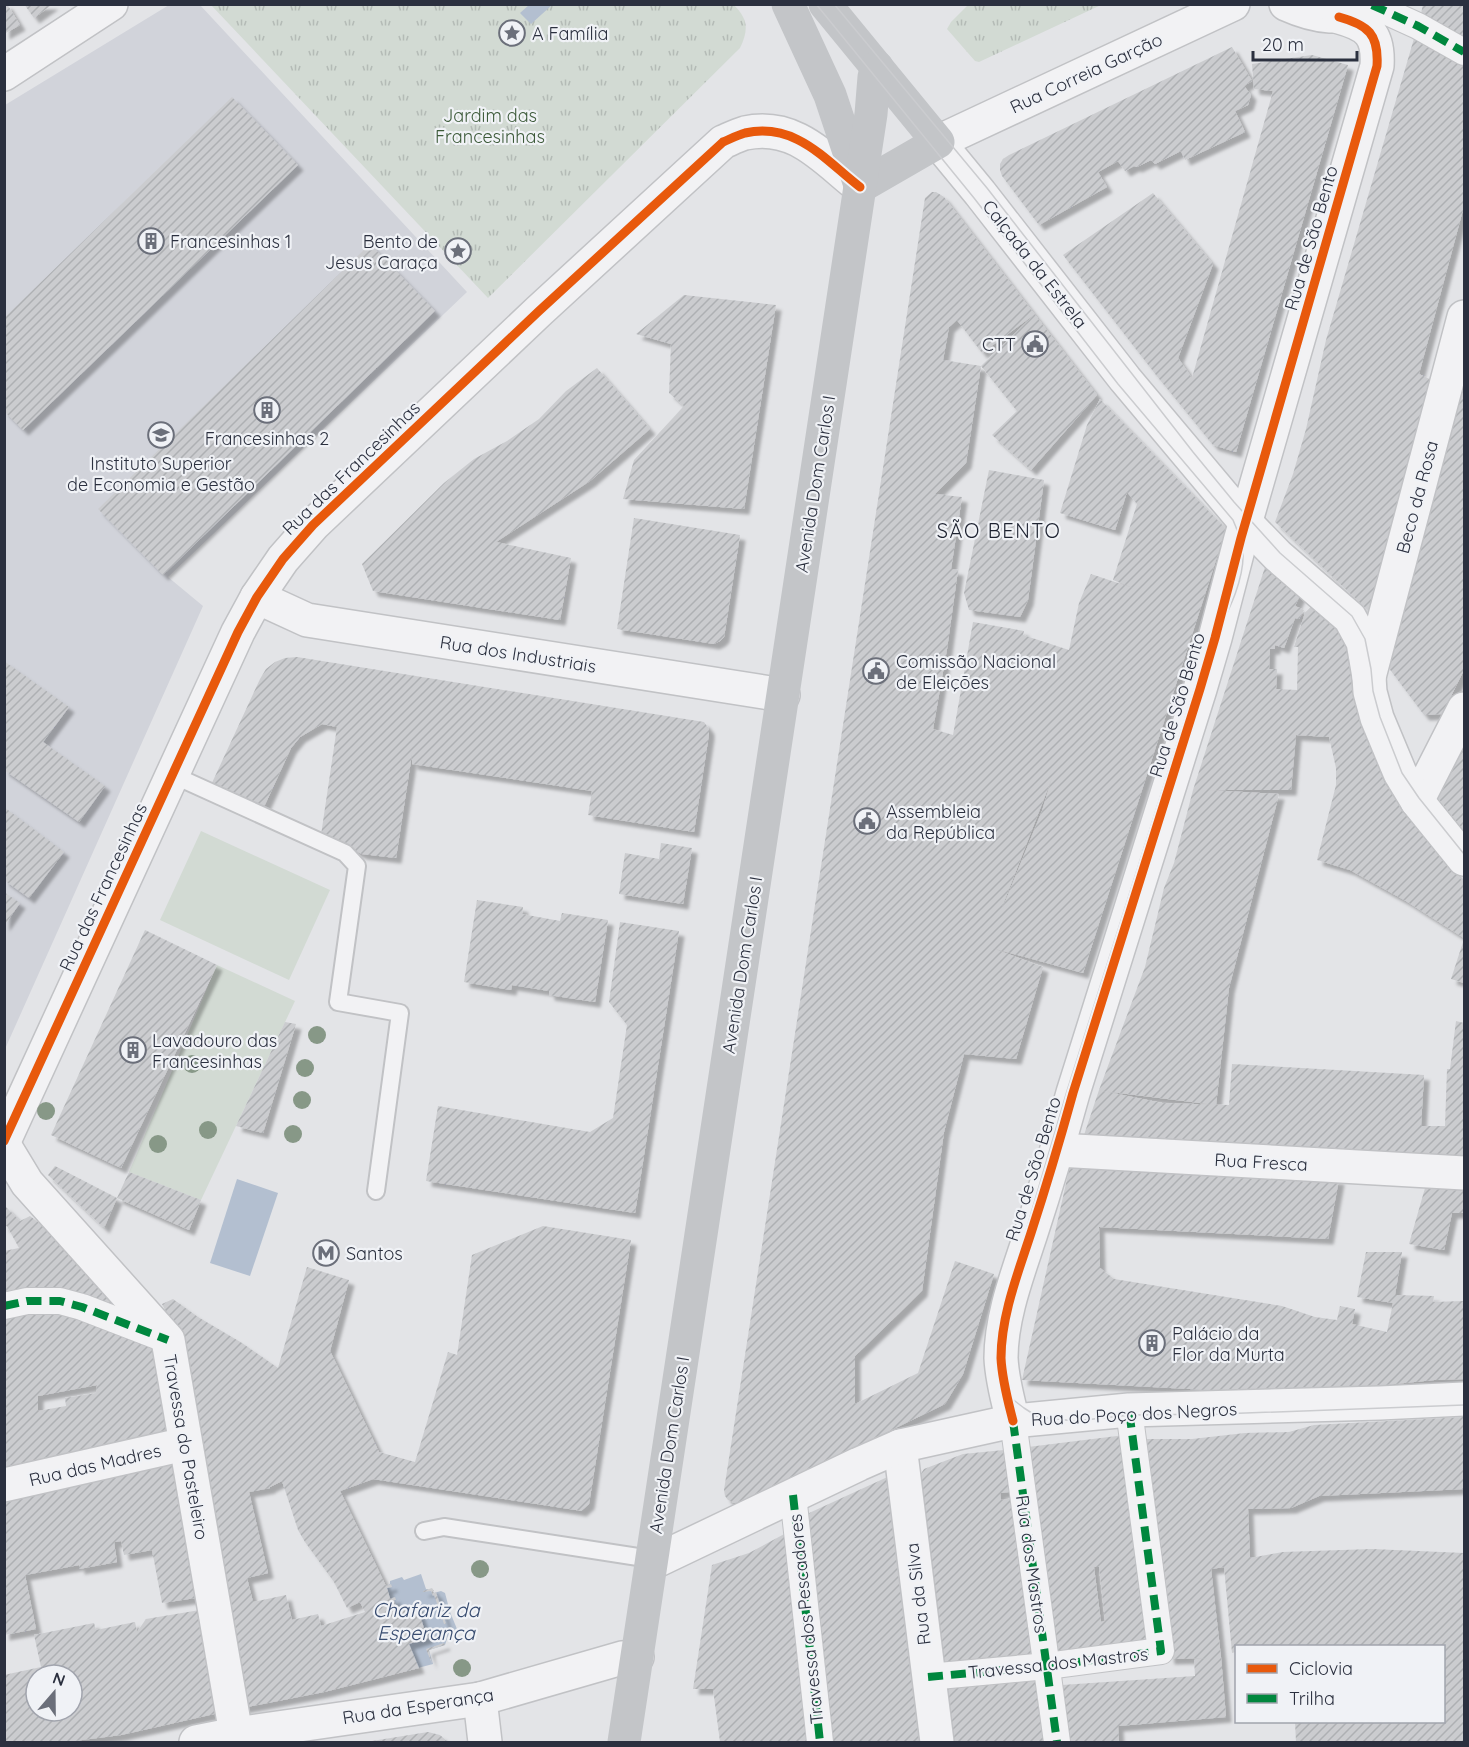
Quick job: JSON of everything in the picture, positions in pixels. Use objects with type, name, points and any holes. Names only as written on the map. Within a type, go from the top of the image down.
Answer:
[{"type":"main road","name":"Avenida Dom Carlos I","points":[[788,4],[830,95],[860,187]]},
{"type":"main road","name":"Calçada da Estrela","points":[[825,4],[938,142]]},
{"type":"main road","name":"Avenida Dom Carlos I","points":[[624,1743],[877,67]]},
{"type":"main road","points":[[860,187],[938,142]]},
{"type":"street","points":[[4,74],[111,4]]},
{"type":"street","name":"Rua Correia Garção","points":[[938,142],[1233,4]]},
{"type":"street","points":[[1286,4],[1307,13],[1338,17],[1353,15],[1373,5],[1408,21],[1464,52]]},
{"type":"street","name":"Rua de São Bento","points":[[1013,1421],[1004,1384],[1001,1358],[1004,1330],[1013,1289],[1200,689],[1245,522],[1377,66],[1378,51],[1372,35],[1357,22],[1338,17]]},
{"type":"street","name":"Rua das Francesinhas","points":[[4,1143],[238,632],[257,597],[283,559],[313,525],[539,311],[723,142],[746,133],[768,132],[797,139],[814,147],[860,187]]},
{"type":"street","name":"Calçada da Estrela","points":[[938,142],[1125,380],[1245,522],[1278,556],[1350,618],[1363,642],[1370,692],[1377,718],[1400,773],[1417,801],[1464,859]]},
{"type":"street","name":"Beco da Rosa","points":[[1369,677],[1464,318]]},
{"type":"street","name":"Rua dos Industriais","points":[[257,597],[307,620],[783,695]]},
{"type":"street","points":[[1417,801],[1464,709]]},
{"type":"street","name":"Travessa do Pasteleiro","points":[[4,1143],[27,1183],[168,1340],[236,1734]]},
{"type":"street","name":"Rua Fresca","points":[[1058,1150],[1464,1173]]},
{"type":"street","points":[[4,1306],[27,1301],[60,1301],[82,1307],[168,1340]]},
{"type":"street","name":"Rua do Poço dos Negros","points":[[651,1559],[658,1560],[900,1446],[1013,1421],[1129,1410],[1464,1399]]},
{"type":"street","name":"Travessa dos Mastros","points":[[928,1677],[1047,1666],[1161,1651],[1129,1410]]},
{"type":"street","name":"Rua dos Mastros","points":[[1013,1421],[1057,1743]]},
{"type":"street","name":"Rua das Madres","points":[[4,1485],[185,1444]]},
{"type":"street","name":"Rua da Silva","points":[[900,1446],[937,1743]]},
{"type":"street","name":"Travessa dos Pescadores","points":[[793,1495],[820,1743]]},
{"type":"street","name":"Rua da Esperança","points":[[196,1743],[236,1734],[480,1699],[622,1658],[637,1657]]},
{"type":"street","points":[[480,1699],[485,1743]]},
{"type":"lane","points":[[172,775],[345,854],[357,866],[338,1002],[400,1012],[376,1191]]},
{"type":"lane","points":[[424,1531],[444,1527],[651,1559]]},
{"type":"shaded area","name":"Instituto Superior de Economia e Gestão","points":[[169,5],[200,5],[467,292],[168,577],[203,606],[5,1049],[5,105]]},
{"type":"green space","name":"Jardim das Francesinhas","points":[[733,4],[746,24],[740,48],[488,298],[211,5]]},
{"type":"green space","points":[[969,4],[1101,5],[979,62],[975,61],[947,29]]},
{"type":"green space","points":[[201,831],[330,890],[289,980],[160,920]]},
{"type":"green space","points":[[217,965],[295,1001],[201,1200],[129,1172]]},
{"type":"water","points":[[529,5],[552,5],[531,24],[520,13]]},
{"type":"water","points":[[237,1179],[278,1193],[250,1276],[210,1263]]},
{"type":"water","name":"Chafariz da Esperança","points":[[421,1574],[426,1589],[434,1593],[441,1591],[445,1593],[457,1629],[455,1633],[448,1636],[445,1645],[429,1650],[433,1664],[414,1669],[386,1586],[390,1584],[390,1581],[402,1577],[404,1580]]},
{"type":"building","points":[[4,4],[7,4],[20,25],[4,34]]},
{"type":"building","points":[[24,4],[53,4],[34,18]]},
{"type":"building","points":[[1423,4],[1464,4],[1464,42],[1420,19]]},
{"type":"building","points":[[1415,35],[1464,61],[1464,206],[1419,374],[1438,383],[1374,616],[1275,522],[1293,474],[1306,429],[1326,340]]},
{"type":"building","points":[[1232,47],[1252,81],[1244,86],[1251,95],[1248,105],[1235,111],[1245,132],[1185,160],[1181,151],[1155,164],[1151,160],[1125,171],[1118,161],[1098,172],[1107,187],[1039,225],[1002,176],[1000,164],[1009,155]]},
{"type":"building","points":[[1312,55],[1348,65],[1236,452],[1213,445],[1063,255],[1153,193],[1213,264],[1178,358],[1192,378],[1273,91],[1254,89],[1252,64]]},
{"type":"building","name":"Francesinhas 1","points":[[232,97],[298,165],[23,430],[4,411],[4,318]]},
{"type":"building","points":[[932,192],[944,197],[1035,314],[982,353],[957,320],[949,327],[943,360],[981,366],[966,463],[935,494],[962,497],[951,569],[958,570],[933,729],[953,735],[973,622],[1024,631],[1023,635],[1069,650],[1079,603],[1091,574],[1136,589],[1113,580],[1137,504],[1127,492],[1115,530],[1060,513],[1087,425],[1100,399],[1226,529],[1083,973],[992,948],[1043,967],[1016,1059],[964,1054],[944,1132],[922,1291],[855,1356],[855,1404],[918,1373],[955,1261],[994,1274],[963,1374],[945,1404],[767,1490],[734,1503],[728,1500],[724,1490],[925,198]],"holes":[[[1052,778],[1042,811],[1003,907],[1002,907]]]},
{"type":"building","name":"Francesinhas 2","points":[[370,244],[435,311],[163,575],[98,509]]},
{"type":"building","points":[[684,295],[776,305],[744,509],[623,499],[634,460],[684,406],[669,393],[671,344],[636,334]]},
{"type":"building","points":[[1035,314],[1097,395],[1031,470],[992,435],[1017,411],[981,366]]},
{"type":"building","points":[[1464,367],[1464,670],[1442,714],[1424,715],[1388,667]]},
{"type":"building","points":[[597,368],[650,429],[590,481],[496,542],[571,558],[560,620],[373,591],[362,564],[444,483],[474,459],[507,441],[539,419],[566,391]]},
{"type":"building","points":[[989,470],[1044,480],[1028,600],[1020,617],[969,610],[964,593]]},
{"type":"building","points":[[634,518],[740,535],[724,637],[720,641],[714,644],[617,629]]},
{"type":"building","points":[[1265,567],[1301,593],[1295,606],[1304,610],[1299,619],[1295,618],[1284,648],[1275,645],[1275,649],[1270,649],[1269,669],[1277,669],[1276,689],[1297,690],[1298,647],[1294,647],[1305,613],[1316,602],[1345,628],[1369,739],[1384,782],[1464,883],[1464,938],[1406,901],[1350,870],[1317,860],[1336,785],[1336,768],[1329,737],[1296,735],[1291,790],[1209,790],[1279,794],[1229,988],[1216,1105],[1229,1105],[1232,1064],[1424,1075],[1421,1126],[1445,1126],[1447,1069],[1450,1069],[1456,1021],[1464,1023],[1464,1161],[1081,1144],[1145,967],[1164,888],[1174,863],[1193,790]],"holes":[[[1103,1091],[1212,1104],[1162,1103]]]},
{"type":"building","points":[[297,657],[704,722],[709,729],[709,734],[694,832],[588,815],[592,791],[412,764],[412,754],[396,858],[362,854],[321,835],[337,727],[322,724],[300,737],[291,748],[263,809],[211,785],[266,669],[285,658]]},
{"type":"building","points":[[4,661],[69,707],[43,742],[105,786],[79,822],[4,770]]},
{"type":"building","points":[[1464,731],[1464,831],[1433,792]]},
{"type":"building","points":[[4,807],[64,852],[29,898],[4,880]]},
{"type":"building","points":[[661,843],[692,848],[683,904],[619,894],[625,853],[659,859]]},
{"type":"building","points":[[4,892],[20,903],[4,926]]},
{"type":"building","points":[[477,900],[523,907],[522,914],[560,921],[562,913],[608,920],[595,1002],[549,995],[549,991],[512,985],[511,990],[464,982]]},
{"type":"building","points":[[620,922],[679,931],[635,1213],[426,1181],[438,1106],[590,1132],[613,1118],[627,1025],[609,1002]]},
{"type":"building","name":"Lavadouro das Francesinhas","points":[[145,930],[217,965],[121,1168],[51,1135]]},
{"type":"building","points":[[1464,939],[1464,983],[1451,979]]},
{"type":"building","points":[[285,1022],[296,1024],[263,1133],[236,1126]]},
{"type":"building","points":[[1071,1161],[1339,1179],[1328,1239],[1099,1227],[1100,1268],[1114,1279],[1282,1306],[1315,1317],[1337,1320],[1340,1306],[1355,1309],[1352,1324],[1387,1332],[1393,1303],[1357,1297],[1366,1252],[1402,1252],[1395,1295],[1434,1296],[1433,1302],[1464,1301],[1464,1379],[1335,1390],[1264,1393],[1022,1380]]},
{"type":"building","points":[[55,1166],[117,1198],[104,1228],[48,1175]]},
{"type":"building","points":[[129,1172],[201,1200],[189,1230],[117,1198]]},
{"type":"building","points":[[1427,1181],[1464,1182],[1464,1213],[1452,1213],[1444,1250],[1409,1244]]},
{"type":"building","points":[[4,1205],[20,1221],[30,1216],[55,1235],[127,1299],[116,1315],[4,1303],[4,1251],[19,1248],[7,1226],[4,1227]]},
{"type":"building","points":[[543,1226],[631,1240],[589,1504],[581,1511],[373,1479],[340,1491],[386,1586],[391,1584],[392,1587],[387,1588],[390,1599],[395,1597],[397,1611],[416,1603],[428,1638],[409,1644],[419,1668],[324,1692],[237,1709],[180,1340],[162,1304],[173,1299],[278,1368],[307,1267],[349,1280],[330,1351],[379,1452],[415,1462],[448,1352],[457,1355],[472,1255]],"holes":[[[282,1481],[298,1530],[334,1582],[347,1608],[360,1602],[365,1612],[321,1626],[318,1614],[292,1620],[286,1595],[253,1602],[247,1578],[268,1573],[249,1492],[270,1488]]]},
{"type":"building","points":[[55,1307],[163,1345],[174,1423],[163,1438],[4,1473],[4,1318]],"holes":[[[97,1385],[96,1393],[65,1398],[66,1406],[38,1411],[38,1396]]]},
{"type":"building","points":[[1464,1417],[1464,1489],[1319,1496],[1291,1508],[1248,1509],[1250,1558],[1283,1552],[1372,1549],[1464,1553],[1464,1742],[1296,1742],[1295,1723],[1445,1723],[1445,1645],[1235,1645],[1235,1652],[1232,1653],[1224,1567],[1211,1569],[1226,1717],[1118,1726],[1119,1742],[1068,1742],[1062,1685],[1195,1676],[1194,1659],[1208,1658],[1169,1659],[1146,1439],[1192,1439],[1245,1433],[1289,1432],[1314,1425]]},
{"type":"building","points":[[1125,1435],[1151,1647],[1055,1659],[1028,1447]],"holes":[[[1094,1567],[1099,1567],[1105,1621],[1101,1622]]]},
{"type":"building","points":[[1004,1450],[1009,1492],[1000,1493],[1001,1500],[1016,1498],[1036,1663],[941,1674],[918,1478],[924,1469],[963,1454]]},
{"type":"building","points":[[179,1456],[202,1597],[162,1603],[152,1550],[124,1555],[121,1541],[114,1542],[117,1562],[79,1569],[79,1565],[25,1575],[36,1629],[4,1635],[4,1496]]},
{"type":"building","points":[[894,1474],[928,1742],[831,1742],[807,1514]]},
{"type":"building","points":[[788,1532],[813,1742],[720,1742],[713,1689],[693,1689],[712,1565],[749,1553]]},
{"type":"building","points":[[432,1588],[434,1593],[436,1592],[446,1624],[444,1624],[434,1595],[431,1591],[423,1592]]},
{"type":"building","points":[[206,1609],[223,1712],[121,1735],[66,1742],[4,1742],[4,1675],[24,1671],[24,1723],[84,1723],[84,1663],[40,1663],[34,1635],[94,1623],[96,1630],[135,1622],[137,1632],[146,1619]]},
{"type":"building","points":[[444,1643],[445,1645],[429,1650],[432,1664],[426,1649]]},
{"type":"building","points":[[1036,1673],[1045,1742],[949,1742],[942,1685]]},
{"type":"building","points":[[428,1732],[440,1735],[448,1742],[372,1742],[372,1741]]},
{"type":"tram line","points":[[816,4],[974,198],[1118,384],[1233,520],[1243,551],[1243,564],[1236,590],[1206,656],[1195,687],[1067,1091],[1008,1292],[999,1329],[998,1358],[1002,1383],[1011,1398],[1038,1417],[1075,1421],[1130,1415],[1464,1405]]},
{"type":"tram line","points":[[834,4],[987,188],[1234,502],[1280,553],[1352,616],[1365,639],[1373,691],[1380,717],[1402,773],[1464,854]]},
{"type":"marked path","points":[[1372,5],[1418,26],[1464,52]]},
{"type":"marked path","points":[[4,1306],[27,1301],[60,1301],[82,1307],[168,1340]]},
{"type":"marked path","points":[[928,1677],[1047,1666],[1161,1651],[1129,1410]]},
{"type":"marked path","points":[[1013,1421],[1057,1742]]},
{"type":"marked path","points":[[793,1495],[820,1742]]},
{"type":"cycle path","points":[[1013,1421],[1001,1358],[1004,1326],[1011,1295],[1200,689],[1241,538],[1377,66],[1376,46],[1370,32],[1339,17]]},
{"type":"cycle path","points":[[4,1141],[238,632],[257,597],[283,559],[313,525],[539,311],[723,142],[745,133],[763,131],[780,133],[795,138],[822,155],[860,187]]},
{"type":"place","name":"A Família","points":[[512,33]]},
{"type":"place","name":"Francesinhas 1","points":[[151,241]]},
{"type":"place","name":"Bento de Jesus Caraça","points":[[458,251]]},
{"type":"place","name":"CTT","points":[[1035,344]]},
{"type":"place","name":"Francesinhas 2","points":[[267,410]]},
{"type":"place","name":"Instituto Superior de Economia e Gestão","points":[[161,435]]},
{"type":"place","name":"Comissão Nacional de Eleições","points":[[876,671]]},
{"type":"place","name":"Assembleia da República","points":[[867,821]]},
{"type":"place","name":"Lavadouro das Francesinhas","points":[[133,1050]]},
{"type":"place","name":"Santos","points":[[326,1253]]},
{"type":"place","name":"Palácio da Flor da Murta","points":[[1152,1343]]},
{"type":"district","name":"SÃO BENTO","points":[[999,530]]}]
